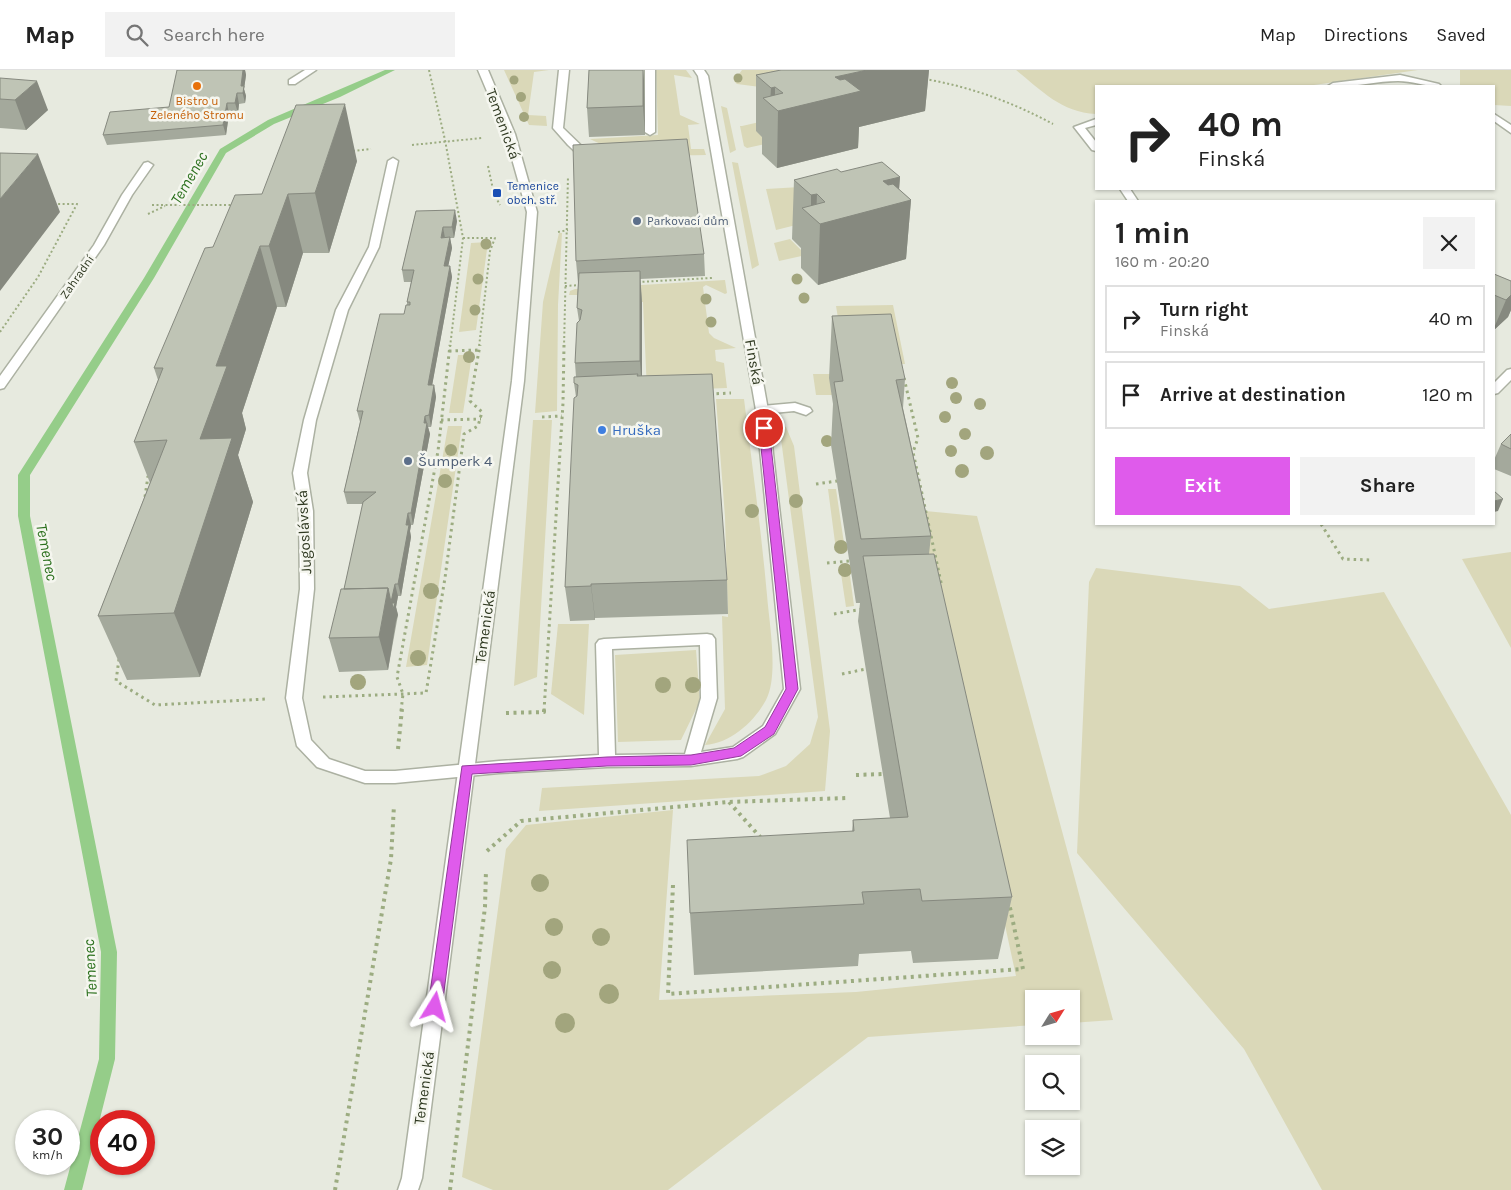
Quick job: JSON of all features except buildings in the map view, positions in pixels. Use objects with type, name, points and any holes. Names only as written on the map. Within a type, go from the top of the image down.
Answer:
[{"type":"street","points":[[292,82],[311,70]]},
{"type":"street","name":"Temenická","points":[[408,1190],[414,1168],[518,381],[532,212],[510,134],[483,70]]},
{"type":"street","points":[[564,70],[558,128],[589,160],[590,165]]},
{"type":"street","points":[[650,70],[650,132]]},
{"type":"street","name":"Finská","points":[[467,770],[607,761],[691,760],[737,752],[769,730],[792,689],[762,410],[703,76],[699,70]]},
{"type":"street","points":[[1341,85],[1400,78],[1432,85]]},
{"type":"street","points":[[1495,118],[1511,130]]},
{"type":"street","points":[[1095,122],[1079,127],[1095,147]]},
{"type":"street","name":"Jugoslávská","points":[[393,161],[374,247],[342,310],[310,420],[300,473],[306,511],[307,589],[294,698],[303,742],[323,764],[365,777],[395,777],[467,770]]},
{"type":"street","name":"Zahradní","points":[[0,385],[99,245],[127,195],[148,165]]},
{"type":"street","points":[[1495,389],[1511,373]]},
{"type":"street","points":[[762,410],[795,407],[806,411]]},
{"type":"street","points":[[607,761],[604,644],[708,639],[709,698],[691,760]]},
{"type":"path","points":[[336,1190],[391,859],[395,777],[403,694],[397,677],[438,451],[463,238],[445,140],[429,70]]},
{"type":"path","points":[[922,78],[955,84],[999,97],[1058,127]]},
{"type":"path","points":[[425,144],[445,140],[482,137],[484,146]]},
{"type":"path","points":[[352,151],[378,148]]},
{"type":"path","points":[[488,165],[494,194],[502,209]]},
{"type":"path","points":[[0,332],[38,277],[76,204],[49,204]]},
{"type":"path","points":[[168,205],[240,205]]},
{"type":"path","points":[[403,694],[426,693],[445,578],[464,434],[478,426],[482,412],[470,401],[479,350],[490,251],[495,238],[463,238]]},
{"type":"path","points":[[631,282],[678,280]]},
{"type":"path","points":[[565,286],[584,285]]},
{"type":"path","points":[[449,351],[479,350]]},
{"type":"path","points":[[904,376],[918,438],[913,452],[944,596]]},
{"type":"path","points":[[701,394],[719,393]]},
{"type":"path","points":[[506,713],[544,712],[563,403]]},
{"type":"path","points":[[539,418],[562,416]]},
{"type":"path","points":[[145,499],[149,470]]},
{"type":"path","points":[[816,484],[837,481]]},
{"type":"path","points":[[1322,525],[1343,559],[1371,560]]},
{"type":"path","points":[[827,563],[850,561]]},
{"type":"path","points":[[834,614],[871,608]]},
{"type":"path","points":[[120,652],[116,681],[155,705],[269,698]]},
{"type":"path","points":[[842,674],[866,669]]},
{"type":"path","points":[[856,775],[883,774]]},
{"type":"path","points":[[487,852],[521,821],[729,802],[846,798]]},
{"type":"path","points":[[729,802],[766,843]]},
{"type":"path","points":[[450,1190],[485,906],[488,842]]},
{"type":"path","points":[[673,885],[668,994],[1023,969],[1008,902]]},
{"type":"shaded area","points":[[504,70],[549,70],[534,72],[528,115],[546,116],[547,126],[529,125]]},
{"type":"shaded area","points":[[656,70],[686,70],[692,78],[674,75],[680,115],[700,124],[688,125],[691,149],[704,149],[706,155],[662,155],[631,152],[603,145],[590,139],[658,135]]},
{"type":"shaded area","points":[[742,70],[822,70],[808,93],[737,84],[734,81]]},
{"type":"shaded area","points":[[1016,70],[1418,70],[1314,85],[1095,85],[1095,114],[1062,105]]},
{"type":"shaded area","points":[[1460,70],[1511,70],[1511,106],[1495,105],[1495,85],[1460,85]]},
{"type":"shaded area","points":[[721,106],[727,108],[736,150],[730,153]]},
{"type":"shaded area","points":[[808,111],[769,143],[747,148],[744,146],[740,126]]},
{"type":"shaded area","points":[[732,162],[738,163],[759,265],[752,269]]},
{"type":"shaded area","points":[[800,187],[832,216],[776,230],[766,189]]},
{"type":"shaded area","points":[[559,233],[562,233],[558,305],[557,411],[535,413],[543,302]]},
{"type":"shaded area","points":[[790,239],[806,255],[779,261],[774,243]]},
{"type":"shaded area","points":[[488,242],[476,330],[459,332],[471,243]]},
{"type":"shaded area","points":[[725,280],[727,293],[725,294],[706,285],[703,287],[709,333],[714,338],[736,348],[715,350],[716,361],[724,363],[727,388],[647,391],[643,302],[583,304],[582,295],[569,295],[570,291],[575,289]]},
{"type":"shaded area","points":[[893,305],[905,364],[846,365],[836,306]]},
{"type":"shaded area","points":[[458,355],[472,355],[463,413],[449,413]]},
{"type":"shaded area","points":[[813,374],[833,374],[836,395],[816,395]]},
{"type":"shaded area","points":[[716,399],[744,399],[762,546],[773,663],[770,690],[766,700],[755,716],[733,736],[705,745],[725,709],[722,616],[728,617],[725,517]]},
{"type":"shaded area","points":[[533,420],[552,420],[537,677],[514,686]]},
{"type":"shaded area","points":[[779,424],[786,427],[794,446],[830,731],[825,791],[539,811],[542,788],[759,776],[786,766],[810,744],[818,717]]},
{"type":"shaded area","points":[[448,426],[462,426],[427,665],[406,667]]},
{"type":"shaded area","points":[[828,489],[836,489],[845,550],[836,550]]},
{"type":"shaded area","points":[[915,510],[977,516],[1113,1020],[1080,1022],[1080,990],[1025,990],[1025,1026],[868,1037],[668,1190],[493,1190],[462,1177],[506,849],[526,825],[673,810],[659,1000],[856,992],[1016,976]]},
{"type":"shaded area","points":[[1511,552],[1511,648],[1462,559]]},
{"type":"shaded area","points":[[840,567],[849,568],[854,606],[846,607]]},
{"type":"shaded area","points":[[1096,568],[1240,586],[1269,609],[1384,592],[1511,815],[1511,1190],[1322,1190],[1244,1049],[1077,853],[1089,582]]},
{"type":"shaded area","points":[[558,624],[589,624],[584,715],[551,694]]},
{"type":"shaded area","points":[[696,650],[700,701],[681,740],[618,742],[615,655]]},
{"type":"waterway","name":"Temenec","points":[[73,1190],[107,1059],[109,952],[24,516],[24,475],[149,278],[223,151],[271,122],[391,70]]},
{"type":"place","name":"Bistro u Zeleného Stromu","points":[[197,86]]},
{"type":"place","name":"Temenice obch. stř.","points":[[497,193]]},
{"type":"place","name":"Parkovací dům","points":[[637,221]]},
{"type":"place","name":"Hruška","points":[[602,430]]},
{"type":"place","name":"Šumperk 4","points":[[408,461]]},
{"type":"route","points":[[435,1007],[467,770],[585,764],[607,761],[691,760],[737,752],[769,730],[792,689],[764,428]]}]
